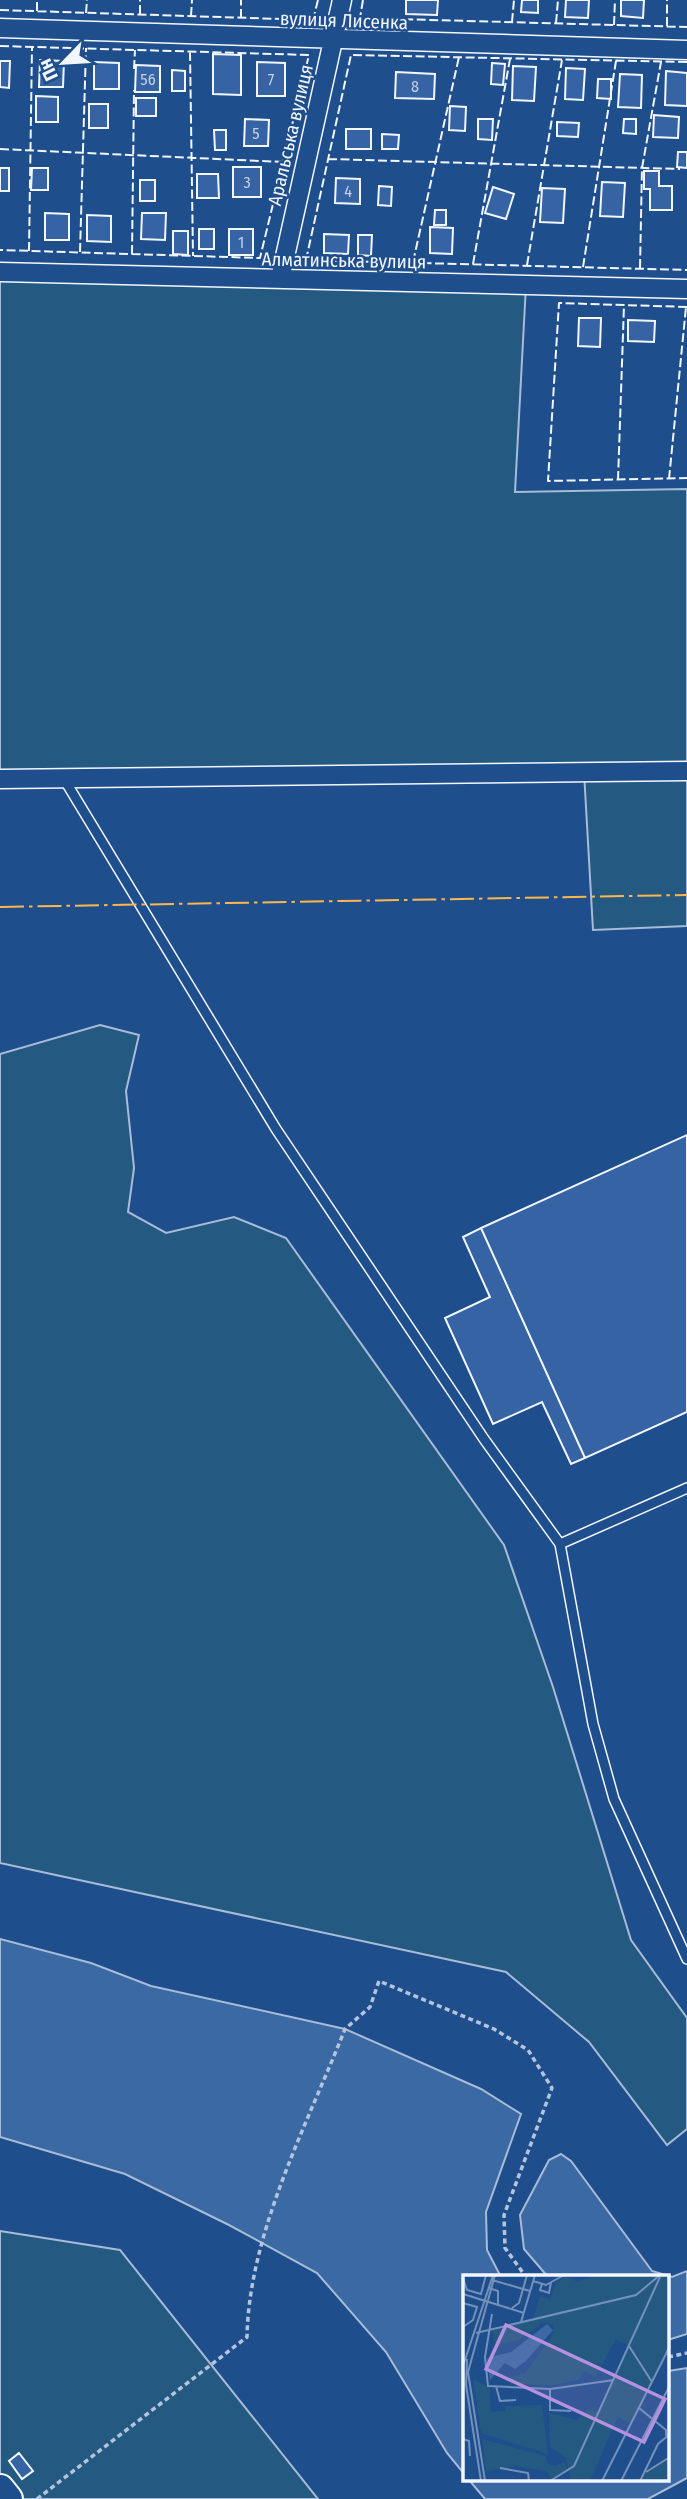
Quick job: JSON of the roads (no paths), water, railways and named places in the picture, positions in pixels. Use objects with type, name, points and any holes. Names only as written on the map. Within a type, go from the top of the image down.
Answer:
[{"type":"main road","points":[[0,2489],[8,2499]]},
{"type":"street","name":"Аральська вулиця","points":[[280,279],[342,0]]},
{"type":"street","name":"вулиця Лисенка","points":[[0,28],[332,41],[687,50]]},
{"type":"street","name":"Алматинська вулиця","points":[[0,272],[687,289]]},
{"type":"street","points":[[0,779],[687,771]]},
{"type":"lane","points":[[63,778],[276,1129],[484,1439],[560,1544],[593,1724],[614,1799],[687,1959]]},
{"type":"lane","points":[[560,1544],[687,1488]]}]
